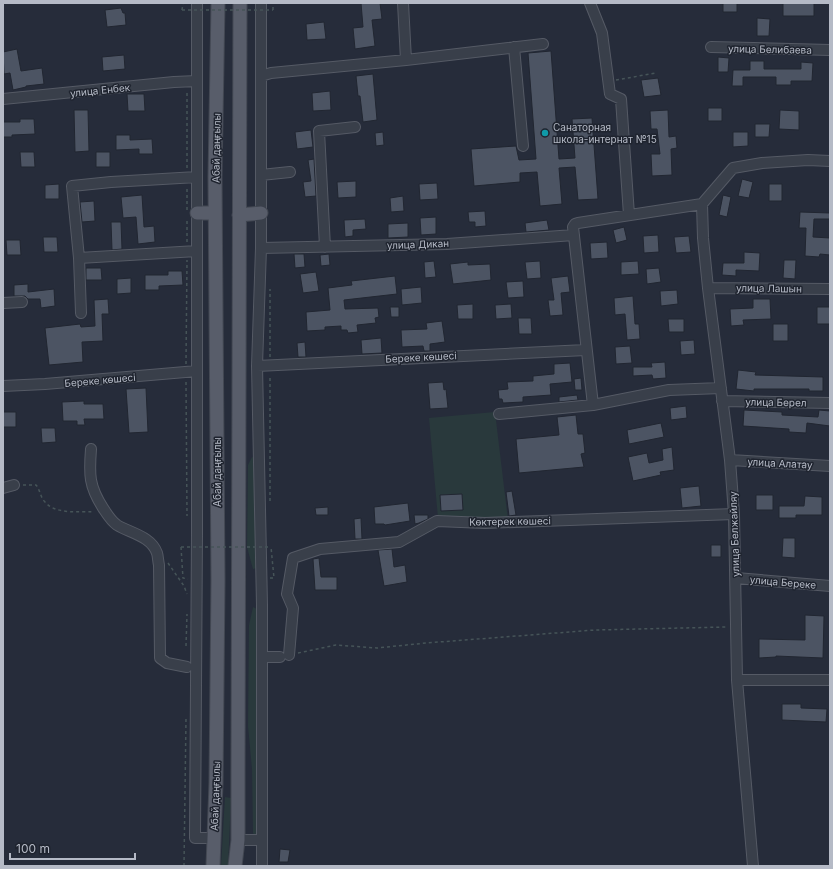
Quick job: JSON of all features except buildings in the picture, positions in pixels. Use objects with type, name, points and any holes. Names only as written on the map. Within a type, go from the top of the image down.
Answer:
[{"type":"main road","name":"Абай даңғылы","points":[[213,866],[216,783],[218,572],[215,212],[218,3]]},
{"type":"main road","points":[[235,866],[238,840],[240,3]]},
{"type":"main road","points":[[197,213],[215,212]]},
{"type":"main road","points":[[239,215],[261,213]]},
{"type":"main road","points":[[216,783],[238,783]]},
{"type":"street","points":[[197,3],[195,838],[214,838]]},
{"type":"street","points":[[261,3],[261,248],[257,366],[262,657],[262,866]]},
{"type":"street","points":[[403,3],[407,60]]},
{"type":"street","points":[[590,3],[602,33],[610,94],[621,99],[629,215]]},
{"type":"street","points":[[261,76],[270,73],[407,60],[542,44]]},
{"type":"street","points":[[514,47],[523,146]]},
{"type":"street","name":"улица Белибаева","points":[[711,48],[830,50]]},
{"type":"street","name":"улица Енбек","points":[[3,99],[197,81]]},
{"type":"street","points":[[325,247],[319,131],[355,127]]},
{"type":"street","points":[[593,405],[573,227],[575,224],[702,204],[733,168],[808,160],[830,161]]},
{"type":"street","points":[[261,175],[290,172]]},
{"type":"street","points":[[81,312],[79,258],[72,186],[197,177]]},
{"type":"street","name":"улица Белжайляу","points":[[702,204],[708,288],[730,460],[734,514],[737,680],[753,866]]},
{"type":"street","name":"улица Дикан","points":[[261,248],[447,244],[574,235]]},
{"type":"street","points":[[79,258],[197,251]]},
{"type":"street","name":"улица Лашын","points":[[708,288],[830,289]]},
{"type":"street","points":[[3,303],[22,302]]},
{"type":"street","name":"Береке көшесі","points":[[257,366],[586,350]]},
{"type":"street","name":"Береке көшесі","points":[[3,386],[197,372]]},
{"type":"street","points":[[499,414],[593,405],[669,390],[721,388]]},
{"type":"street","name":"улица Берел","points":[[722,401],[830,403]]},
{"type":"street","points":[[91,449],[90,480],[94,494],[112,521],[118,526],[143,537],[157,552],[159,565],[160,658],[167,664],[187,667]]},
{"type":"street","name":"улица Алатау","points":[[730,460],[830,466]]},
{"type":"street","points":[[3,488],[14,485]]},
{"type":"street","name":"Көктерек көшесі","points":[[285,656],[293,608],[287,594],[293,558],[320,549],[399,542],[437,521],[485,523],[669,515],[734,514]]},
{"type":"street","name":"улица Береке","points":[[736,578],[830,586]]},
{"type":"street","points":[[262,657],[285,656]]},
{"type":"street","points":[[737,680],[830,680]]},
{"type":"street","points":[[238,840],[262,840]]},
{"type":"path","points":[[183,3],[182,10],[272,10],[273,3]]},
{"type":"path","points":[[608,82],[656,73]]},
{"type":"path","points":[[14,485],[36,485],[44,501],[49,506],[57,509],[70,512],[97,512],[108,515]]},
{"type":"path","points":[[190,579],[183,578],[181,547],[271,547],[274,578]]},
{"type":"path","points":[[157,552],[172,567],[184,586],[188,598],[190,592]]},
{"type":"path","points":[[186,646],[187,611]]},
{"type":"path","points":[[285,656],[336,645],[377,648],[434,642],[595,630],[736,626]]},
{"type":"path","points":[[184,866],[186,715]]},
{"type":"shaded area","points":[[495,412],[508,520],[438,518],[429,418]]},
{"type":"shaded area","points":[[252,457],[255,458],[257,568],[253,569],[247,547],[248,465]]},
{"type":"shaded area","points":[[253,607],[257,609],[258,640],[257,836],[255,837],[253,833],[252,769],[248,726],[249,625]]},
{"type":"shaded area","points":[[225,797],[231,798],[228,866],[221,866]]},
{"type":"place","name":"Санаторная школа-интернат №15","points":[[545,133]]}]
